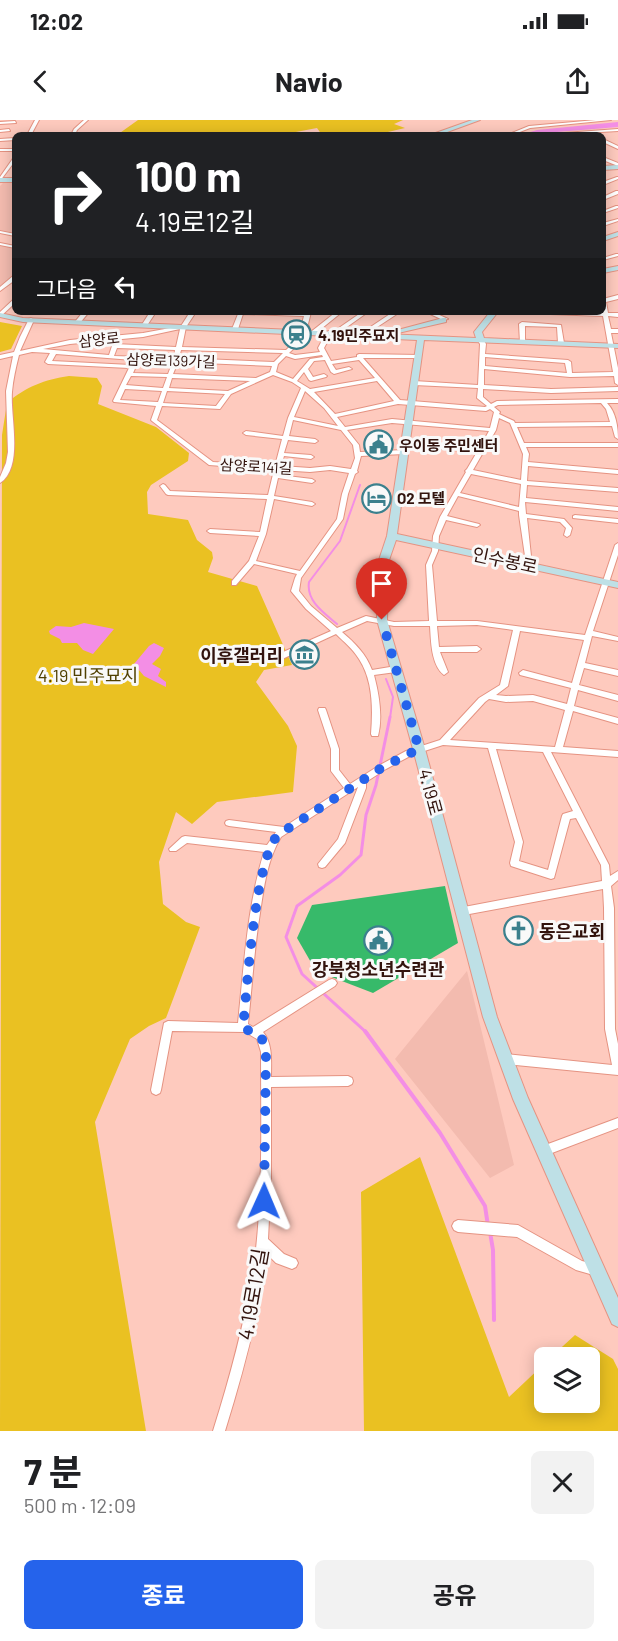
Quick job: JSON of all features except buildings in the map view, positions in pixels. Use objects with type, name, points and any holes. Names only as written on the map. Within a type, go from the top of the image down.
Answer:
[{"type":"street","points":[[74,132],[86,120]]},
{"type":"street","points":[[442,132],[477,120]]},
{"type":"street","points":[[516,132],[529,127],[611,120]]},
{"type":"street","points":[[0,123],[15,121]]},
{"type":"street","points":[[0,130],[9,130]]},
{"type":"street","points":[[591,132],[618,130]]},
{"type":"street","points":[[606,142],[618,148]]},
{"type":"street","points":[[0,180],[12,163]]},
{"type":"street","points":[[0,170],[6,170]]},
{"type":"street","points":[[0,290],[12,280]]},
{"type":"street","name":"삼양로","points":[[0,315],[12,303]]},
{"type":"street","points":[[482,367],[617,378],[614,346],[606,314],[618,315]]},
{"type":"street","name":"삼양로","points":[[0,315],[77,323],[614,346]]},
{"type":"street","points":[[77,323],[84,315]]},
{"type":"street","name":"삼양로","points":[[144,326],[151,315]]},
{"type":"street","name":"삼양로141길","points":[[191,315],[183,327],[176,360],[154,420],[211,464],[318,470],[330,468],[355,472]]},
{"type":"street","points":[[235,329],[240,315]]},
{"type":"street","points":[[308,315],[306,324],[311,332]]},
{"type":"street","points":[[273,373],[275,364],[311,332],[335,315]]},
{"type":"street","points":[[349,369],[334,372],[321,348],[332,333],[360,315]]},
{"type":"street","points":[[363,334],[392,315]]},
{"type":"street","points":[[435,315],[444,319]]},
{"type":"street","points":[[421,337],[450,315]]},
{"type":"street","points":[[444,672],[435,650],[429,564],[435,551],[436,536],[444,518],[468,471],[493,430],[497,412],[480,399],[483,344],[478,332],[492,315]]},
{"type":"street","points":[[382,335],[444,319]]},
{"type":"street","points":[[0,482],[6,476],[10,466],[8,412],[16,353],[31,320]]},
{"type":"street","points":[[522,342],[522,324],[559,326],[561,343]]},
{"type":"street","name":"삼양로","points":[[16,353],[90,339],[143,335],[183,327]]},
{"type":"street","points":[[609,331],[618,331]]},
{"type":"street","name":"4.19로","points":[[421,337],[392,536],[383,563],[382,622],[464,911],[490,1017],[544,1151],[616,1310]]},
{"type":"street","points":[[111,357],[115,346],[287,353],[295,357],[361,358],[398,402]]},
{"type":"street","name":"삼양로139가길","points":[[32,350],[111,357],[275,364]]},
{"type":"street","points":[[54,352],[48,362],[133,367]]},
{"type":"street","points":[[0,357],[16,353]]},
{"type":"street","points":[[483,355],[568,362],[570,375]]},
{"type":"street","points":[[361,358],[359,356],[418,356]]},
{"type":"street","points":[[137,358],[116,401],[218,408],[230,393],[273,373],[294,381],[306,389],[333,416],[356,445],[358,454],[355,472],[345,494],[340,519],[301,573],[295,591],[305,605],[358,651],[370,673],[377,717],[375,734]]},
{"type":"street","points":[[294,381],[312,360],[325,358]]},
{"type":"street","points":[[305,369],[311,379],[324,376]]},
{"type":"street","points":[[129,374],[259,380]]},
{"type":"street","points":[[306,389],[379,379]]},
{"type":"street","points":[[414,383],[551,391],[618,389]]},
{"type":"street","points":[[123,387],[230,393]]},
{"type":"street","points":[[234,583],[252,562],[263,534],[291,418],[306,389]]},
{"type":"street","points":[[333,416],[398,402],[486,409],[497,403],[618,401]]},
{"type":"street","points":[[603,402],[609,408],[618,436]]},
{"type":"street","points":[[610,414],[618,416]]},
{"type":"street","points":[[496,415],[513,425],[614,424]]},
{"type":"street","points":[[291,418],[343,429],[392,421],[493,430]]},
{"type":"street","points":[[513,425],[523,445],[526,464],[522,513],[528,556],[527,565]]},
{"type":"street","points":[[246,433],[315,441]]},
{"type":"street","points":[[523,445],[618,445]]},
{"type":"street","points":[[358,454],[404,450],[415,446],[481,451]]},
{"type":"street","points":[[281,454],[311,458]]},
{"type":"street","points":[[526,464],[618,472]]},
{"type":"street","points":[[468,471],[523,482],[618,490]]},
{"type":"street","points":[[276,476],[312,481]]},
{"type":"street","points":[[163,486],[168,493],[271,497],[312,504]]},
{"type":"street","points":[[456,494],[522,513],[562,520],[569,528],[567,535]]},
{"type":"street","points":[[522,500],[618,509]]},
{"type":"street","points":[[575,517],[618,522]]},
{"type":"street","points":[[444,518],[477,525]]},
{"type":"street","points":[[210,531],[263,534]]},
{"type":"street","name":"인수봉로","points":[[392,536],[618,585]]},
{"type":"street","points":[[559,748],[589,635],[618,545]]},
{"type":"street","points":[[252,562],[301,573]]},
{"type":"street","points":[[277,658],[366,618],[382,622],[477,623],[618,639]]},
{"type":"street","points":[[443,742],[488,696],[504,686],[517,628]]},
{"type":"street","points":[[435,650],[477,649]]},
{"type":"street","points":[[581,664],[618,673]]},
{"type":"street","points":[[370,673],[396,669]]},
{"type":"street","points":[[523,673],[618,698]]},
{"type":"street","points":[[488,696],[506,699],[533,698],[618,721]]},
{"type":"street","points":[[322,710],[335,749],[335,771],[349,788]]},
{"type":"street","points":[[243,1028],[253,928],[260,887],[269,849],[273,840],[285,830],[362,780],[419,749],[443,742],[559,748],[618,754]]},
{"type":"street","points":[[491,746],[519,842],[514,863],[551,875],[566,816],[578,814]]},
{"type":"street","points":[[505,1059],[618,1070],[610,1029],[608,884],[605,865],[545,748]]},
{"type":"street","points":[[322,864],[342,842],[362,788],[362,780]]},
{"type":"street","points":[[230,822],[285,830]]},
{"type":"street","points":[[173,849],[185,839],[269,849]]},
{"type":"street","points":[[464,911],[608,884],[618,875]]},
{"type":"street","points":[[156,1090],[168,1026],[243,1028],[254,1032],[332,983]]},
{"type":"street","name":"4.19로12길","points":[[219,1431],[237,1376],[252,1311],[264,1222],[266,1052],[261,1036],[254,1032]]},
{"type":"street","points":[[266,1082],[348,1081]]},
{"type":"street","points":[[544,1151],[618,1123]]},
{"type":"street","points":[[458,1226],[518,1231],[580,1266],[597,1270]]},
{"type":"street","points":[[262,1240],[280,1259],[292,1263]]},
{"type":"shaded area","points":[[618,122],[618,127],[530,132]]},
{"type":"shaded area","points":[[3,183],[12,183],[12,232],[0,230],[0,186]]},
{"type":"shaded area","points":[[0,245],[12,247],[12,276],[0,286]]},
{"type":"shaded area","points":[[84,623],[114,629],[93,654],[83,650],[77,643],[62,643],[49,631],[56,626],[71,627]]},
{"type":"shaded area","points":[[154,643],[164,648],[152,664],[161,669],[158,676],[166,682],[166,687],[144,676],[134,664]]},
{"type":"shaded area","points":[[467,971],[514,1165],[490,1178],[395,1059]]},
{"type":"green space","points":[[138,120],[403,120],[394,124],[405,128],[388,132],[320,132],[317,128],[296,132],[121,132]]},
{"type":"green space","points":[[0,322],[22,326],[11,349],[0,352]]},
{"type":"green space","name":"4.19 민주묘지","points":[[69,376],[97,378],[102,386],[98,404],[156,427],[189,453],[188,461],[151,485],[147,492],[148,514],[188,520],[197,540],[212,552],[213,558],[208,572],[257,586],[292,665],[264,670],[256,682],[288,726],[297,746],[293,792],[217,802],[192,824],[176,812],[159,862],[163,904],[186,922],[200,927],[166,1018],[130,1039],[95,1122],[146,1431],[0,1431],[2,435],[7,403],[36,385]]},
{"type":"green space","points":[[420,1157],[509,1397],[534,1373],[534,1413],[600,1413],[600,1351],[613,1359],[618,1369],[618,1431],[364,1431],[361,1192]]},
{"type":"green space","points":[[575,1335],[594,1347],[562,1347]]},
{"type":"waterway","points":[[337,624],[313,601],[309,582],[340,541],[360,485]]},
{"type":"waterway","points":[[386,679],[393,697],[390,718]]},
{"type":"waterway","points":[[365,1032],[302,974],[286,937],[297,906],[340,875],[361,855],[366,815],[376,785],[390,717]]},
{"type":"waterway","points":[[365,1032],[440,1133],[485,1206],[488,1226]]},
{"type":"waterway","points":[[490,1232],[493,1250],[494,1320]]},
{"type":"place","name":"4.19민주묘지","points":[[297,335]]},
{"type":"place","name":"우이동 주민센터","points":[[378,445]]},
{"type":"place","name":"O2 모텔","points":[[376,498]]},
{"type":"place","name":"이후갤러리","points":[[304,655]]},
{"type":"place","name":"동은교회","points":[[518,931]]},
{"type":"place","name":"강북청소년수련관","points":[[378,940]]},
{"type":"route","points":[[264,1201],[266,1052],[261,1036],[243,1028],[253,928],[266,857],[273,840],[278,835],[383,767],[419,749],[382,620]]}]
